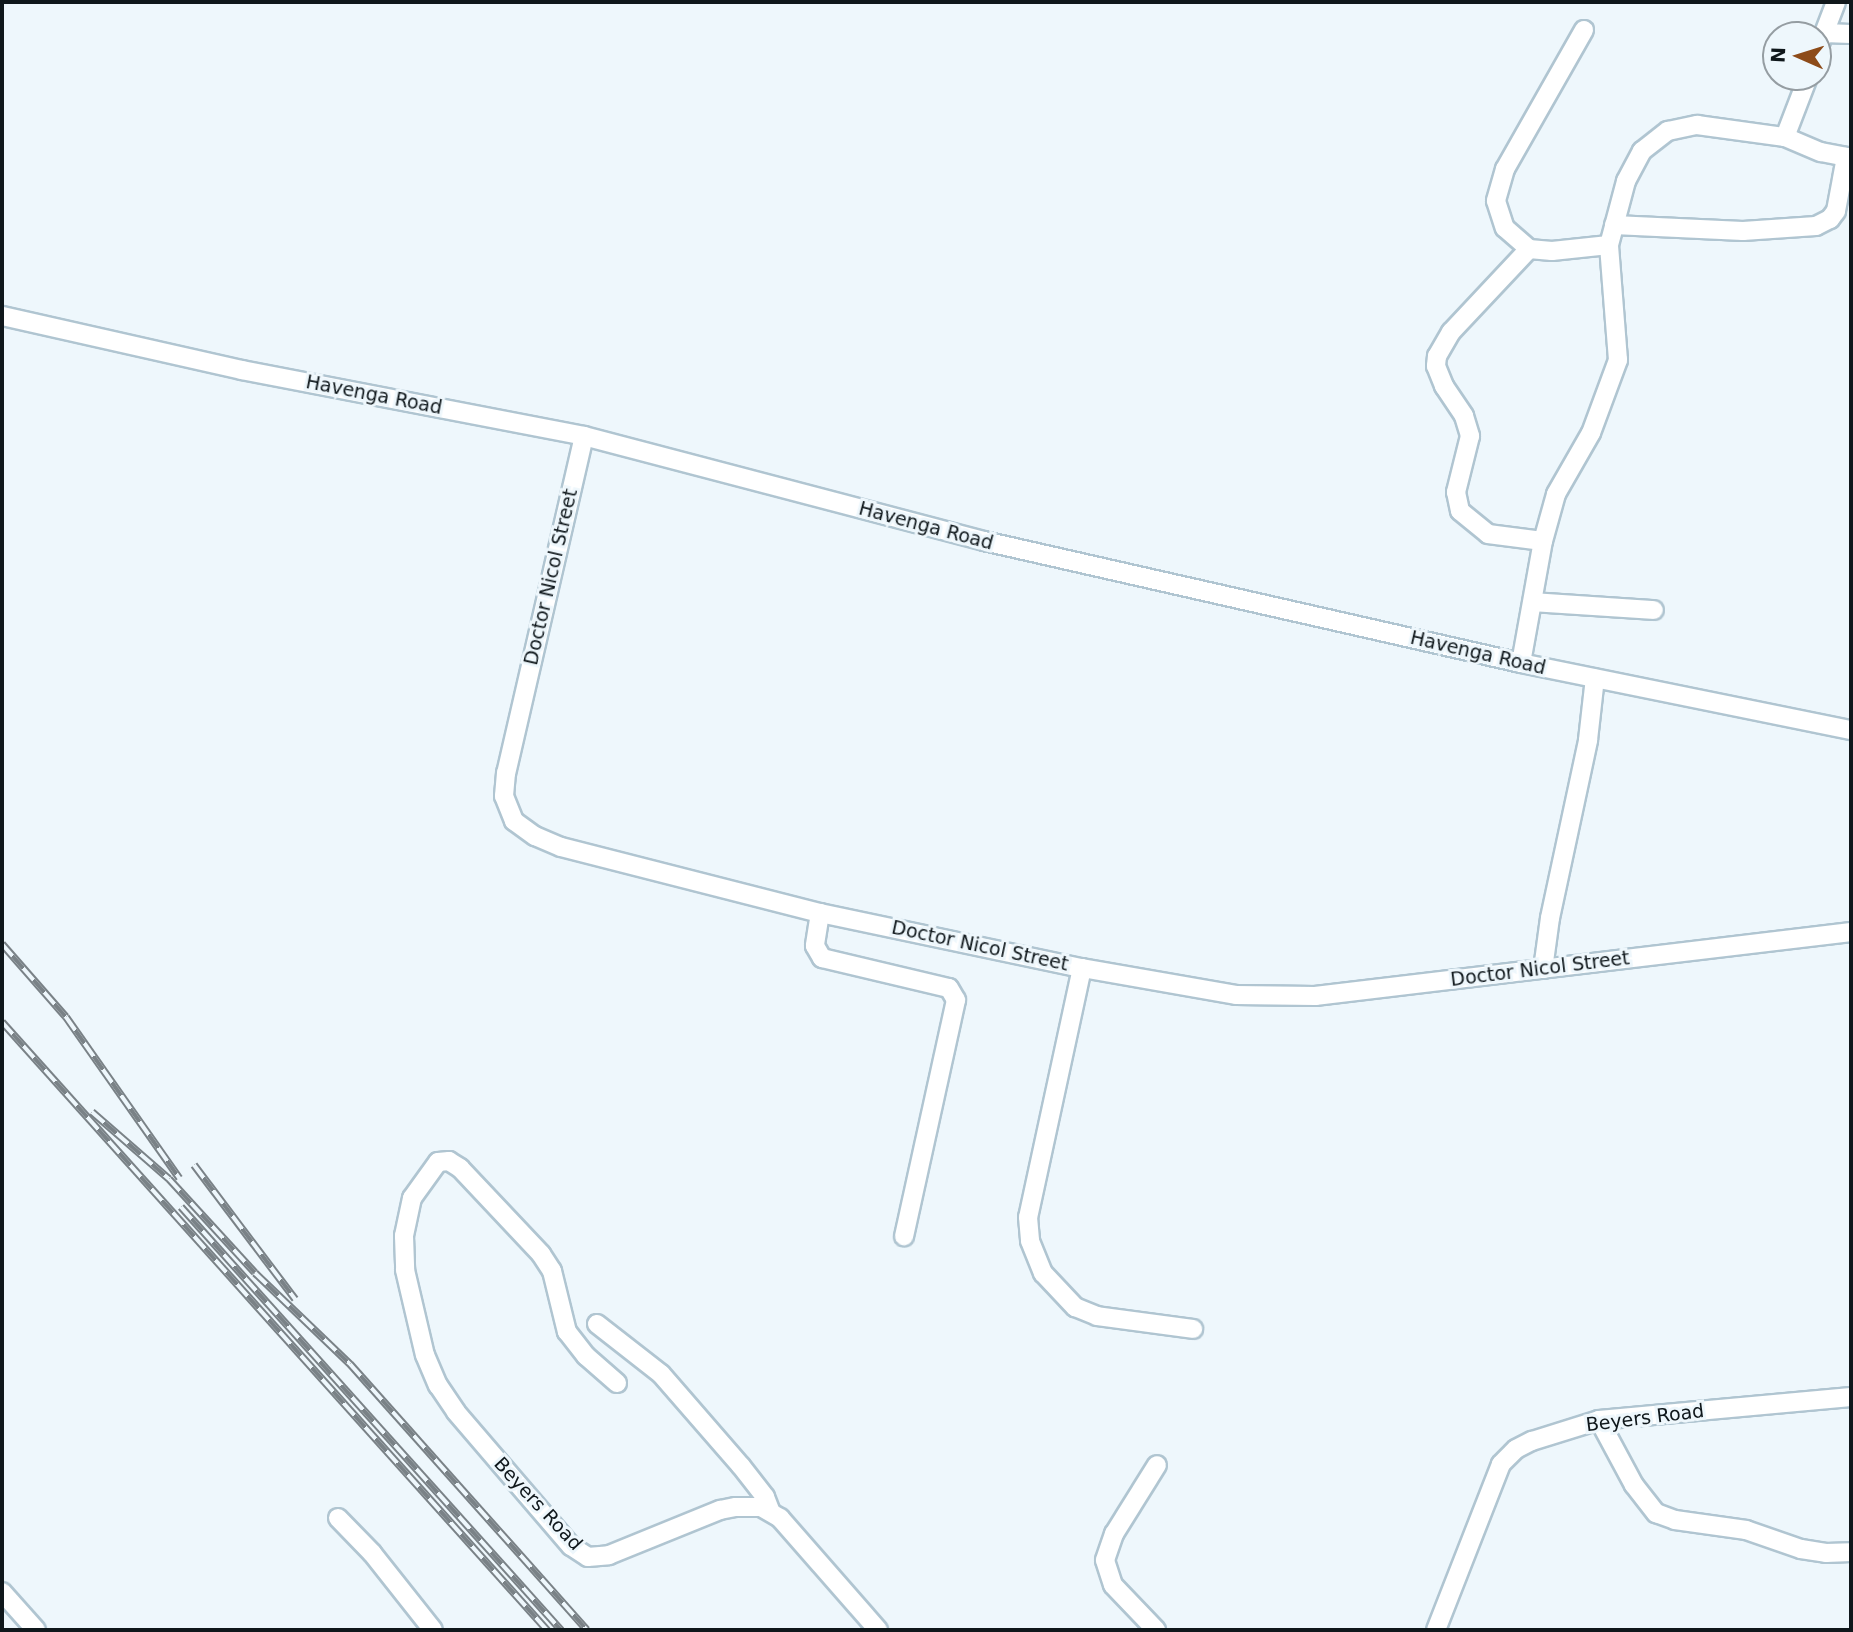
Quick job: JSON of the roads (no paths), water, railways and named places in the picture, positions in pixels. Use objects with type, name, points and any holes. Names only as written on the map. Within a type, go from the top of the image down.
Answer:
[{"type":"street","points":[[1829,21],[1836,2]]},
{"type":"street","points":[[1584,30],[1505,169],[1497,192],[1498,211],[1505,228],[1529,249],[1552,251],[1609,244]]},
{"type":"street","points":[[1832,38],[1851,34]]},
{"type":"street","points":[[1785,137],[1803,91]]},
{"type":"street","points":[[1521,663],[1543,541],[1556,494],[1591,433],[1618,360],[1609,244],[1614,225],[1631,169],[1649,144],[1668,131],[1697,125],[1785,137],[1821,152],[1849,158],[1836,211],[1830,219],[1816,226],[1743,232],[1614,225]]},
{"type":"street","points":[[1529,249],[1451,332],[1437,356],[1436,366],[1444,386],[1464,415],[1470,436],[1456,492],[1460,511],[1488,534],[1543,541]]},
{"type":"street","name":"Havenga Road","points":[[2,316],[242,370],[584,436],[984,541],[1521,663],[1851,730]]},
{"type":"street","name":"Doctor Nicol Street","points":[[584,436],[506,773],[504,796],[514,821],[535,836],[561,847],[821,913],[1082,968],[1236,995],[1328,995],[1851,932]]},
{"type":"street","points":[[1533,602],[1654,610]]},
{"type":"street","points":[[1543,969],[1550,918],[1587,740],[1595,678]]},
{"type":"street","points":[[821,913],[815,946],[822,958],[949,988],[956,1000],[904,1236]]},
{"type":"street","points":[[1082,968],[1028,1217],[1030,1241],[1043,1273],[1075,1307],[1097,1316],[1193,1329]]},
{"type":"street","name":"Beyers Road","points":[[617,1383],[586,1356],[567,1332],[552,1271],[541,1254],[460,1168],[443,1161],[431,1168],[412,1198],[404,1236],[407,1281],[425,1354],[438,1385],[456,1412],[571,1546],[588,1557],[609,1555],[720,1510],[752,1506],[770,1510]]},
{"type":"street","points":[[597,1324],[661,1374],[765,1497],[770,1510],[792,1530],[878,1630]]},
{"type":"street","name":"Beyers Road","points":[[1436,1630],[1501,1464],[1516,1450],[1532,1441],[1599,1420],[1851,1397]]},
{"type":"street","points":[[1599,1420],[1634,1485],[1656,1513],[1675,1520],[1746,1530],[1801,1549],[1826,1553],[1851,1552]]},
{"type":"street","points":[[1156,1630],[1108,1578],[1105,1560],[1114,1534],[1157,1465]]},
{"type":"street","points":[[338,1518],[372,1553],[433,1630]]},
{"type":"street","points":[[2,1592],[36,1630]]},
{"type":"railway","points":[[2,944],[66,1017],[179,1178]]},
{"type":"railway","points":[[2,1022],[547,1630]]},
{"type":"railway","points":[[92,1112],[169,1179],[255,1273],[350,1364],[587,1630]]},
{"type":"railway","points":[[194,1165],[295,1299]]},
{"type":"railway","points":[[181,1207],[561,1630]]}]
